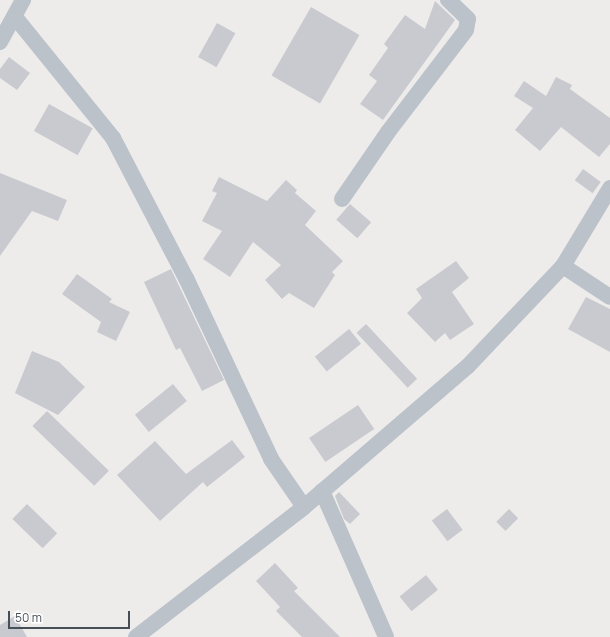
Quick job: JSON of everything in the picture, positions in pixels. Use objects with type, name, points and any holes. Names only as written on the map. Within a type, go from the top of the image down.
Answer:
[{"type":"street","points":[[0,42],[23,0]]},
{"type":"street","points":[[342,199],[388,132],[466,30],[468,20],[448,0]]},
{"type":"street","points":[[15,17],[113,138],[186,278],[271,459],[304,507]]},
{"type":"street","points":[[136,637],[304,507],[468,366],[563,266],[610,188]]},
{"type":"street","points":[[563,266],[610,297]]},
{"type":"street","points":[[322,491],[386,637]]},
{"type":"building","points":[[435,1],[455,20],[383,120],[360,104],[377,81],[369,75],[388,48],[384,44],[405,15],[425,29]]},
{"type":"building","points":[[311,7],[359,35],[320,103],[272,75]]},
{"type":"building","points":[[217,23],[235,33],[216,67],[198,57]]},
{"type":"building","points":[[9,57],[30,73],[17,90],[0,78],[0,69]]},
{"type":"building","points":[[556,77],[572,85],[570,89],[610,118],[610,144],[599,157],[561,127],[540,151],[515,130],[533,108],[514,96],[524,81],[546,96]]},
{"type":"building","points":[[49,104],[93,128],[78,155],[34,131]]},
{"type":"building","points":[[583,169],[601,182],[593,193],[575,180]]},
{"type":"building","points":[[0,173],[67,200],[58,221],[32,211],[0,256]]},
{"type":"building","points":[[219,177],[267,201],[286,180],[297,190],[295,193],[316,211],[305,225],[343,261],[332,272],[335,275],[314,308],[289,293],[282,299],[265,280],[281,265],[253,242],[230,277],[203,259],[222,231],[202,221],[217,193],[212,191]]},
{"type":"building","points":[[350,204],[371,222],[357,238],[336,220]]},
{"type":"building","points":[[456,261],[469,278],[452,292],[474,324],[450,340],[445,333],[435,342],[407,313],[422,298],[416,289]]},
{"type":"building","points":[[171,269],[224,380],[202,391],[180,348],[176,350],[144,282]]},
{"type":"building","points":[[77,274],[112,299],[109,302],[130,312],[116,341],[97,332],[101,322],[62,294]]},
{"type":"building","points":[[586,297],[610,309],[610,352],[568,329]]},
{"type":"building","points":[[366,324],[417,379],[408,388],[356,333]]},
{"type":"building","points":[[349,329],[361,344],[327,371],[315,357]]},
{"type":"building","points":[[32,351],[59,362],[85,387],[58,415],[15,393]]},
{"type":"building","points":[[173,384],[187,401],[149,432],[135,415]]},
{"type":"building","points":[[358,405],[374,429],[325,462],[309,438]]},
{"type":"building","points":[[47,411],[109,471],[94,486],[32,426]]},
{"type":"building","points":[[232,440],[245,457],[207,487],[203,482],[160,521],[117,475],[155,441],[186,474]]},
{"type":"building","points":[[339,492],[360,514],[350,524],[344,519],[335,496]]},
{"type":"building","points":[[27,504],[57,533],[43,548],[12,519]]},
{"type":"building","points":[[447,509],[463,530],[447,541],[432,520]]},
{"type":"building","points":[[509,509],[518,518],[505,531],[496,522]]},
{"type":"building","points":[[275,563],[298,588],[294,591],[340,637],[302,637],[276,611],[280,607],[256,581]]},
{"type":"building","points":[[426,575],[438,590],[412,611],[400,596]]},
{"type":"building","points":[[15,616],[27,637],[0,637],[0,625]]}]
